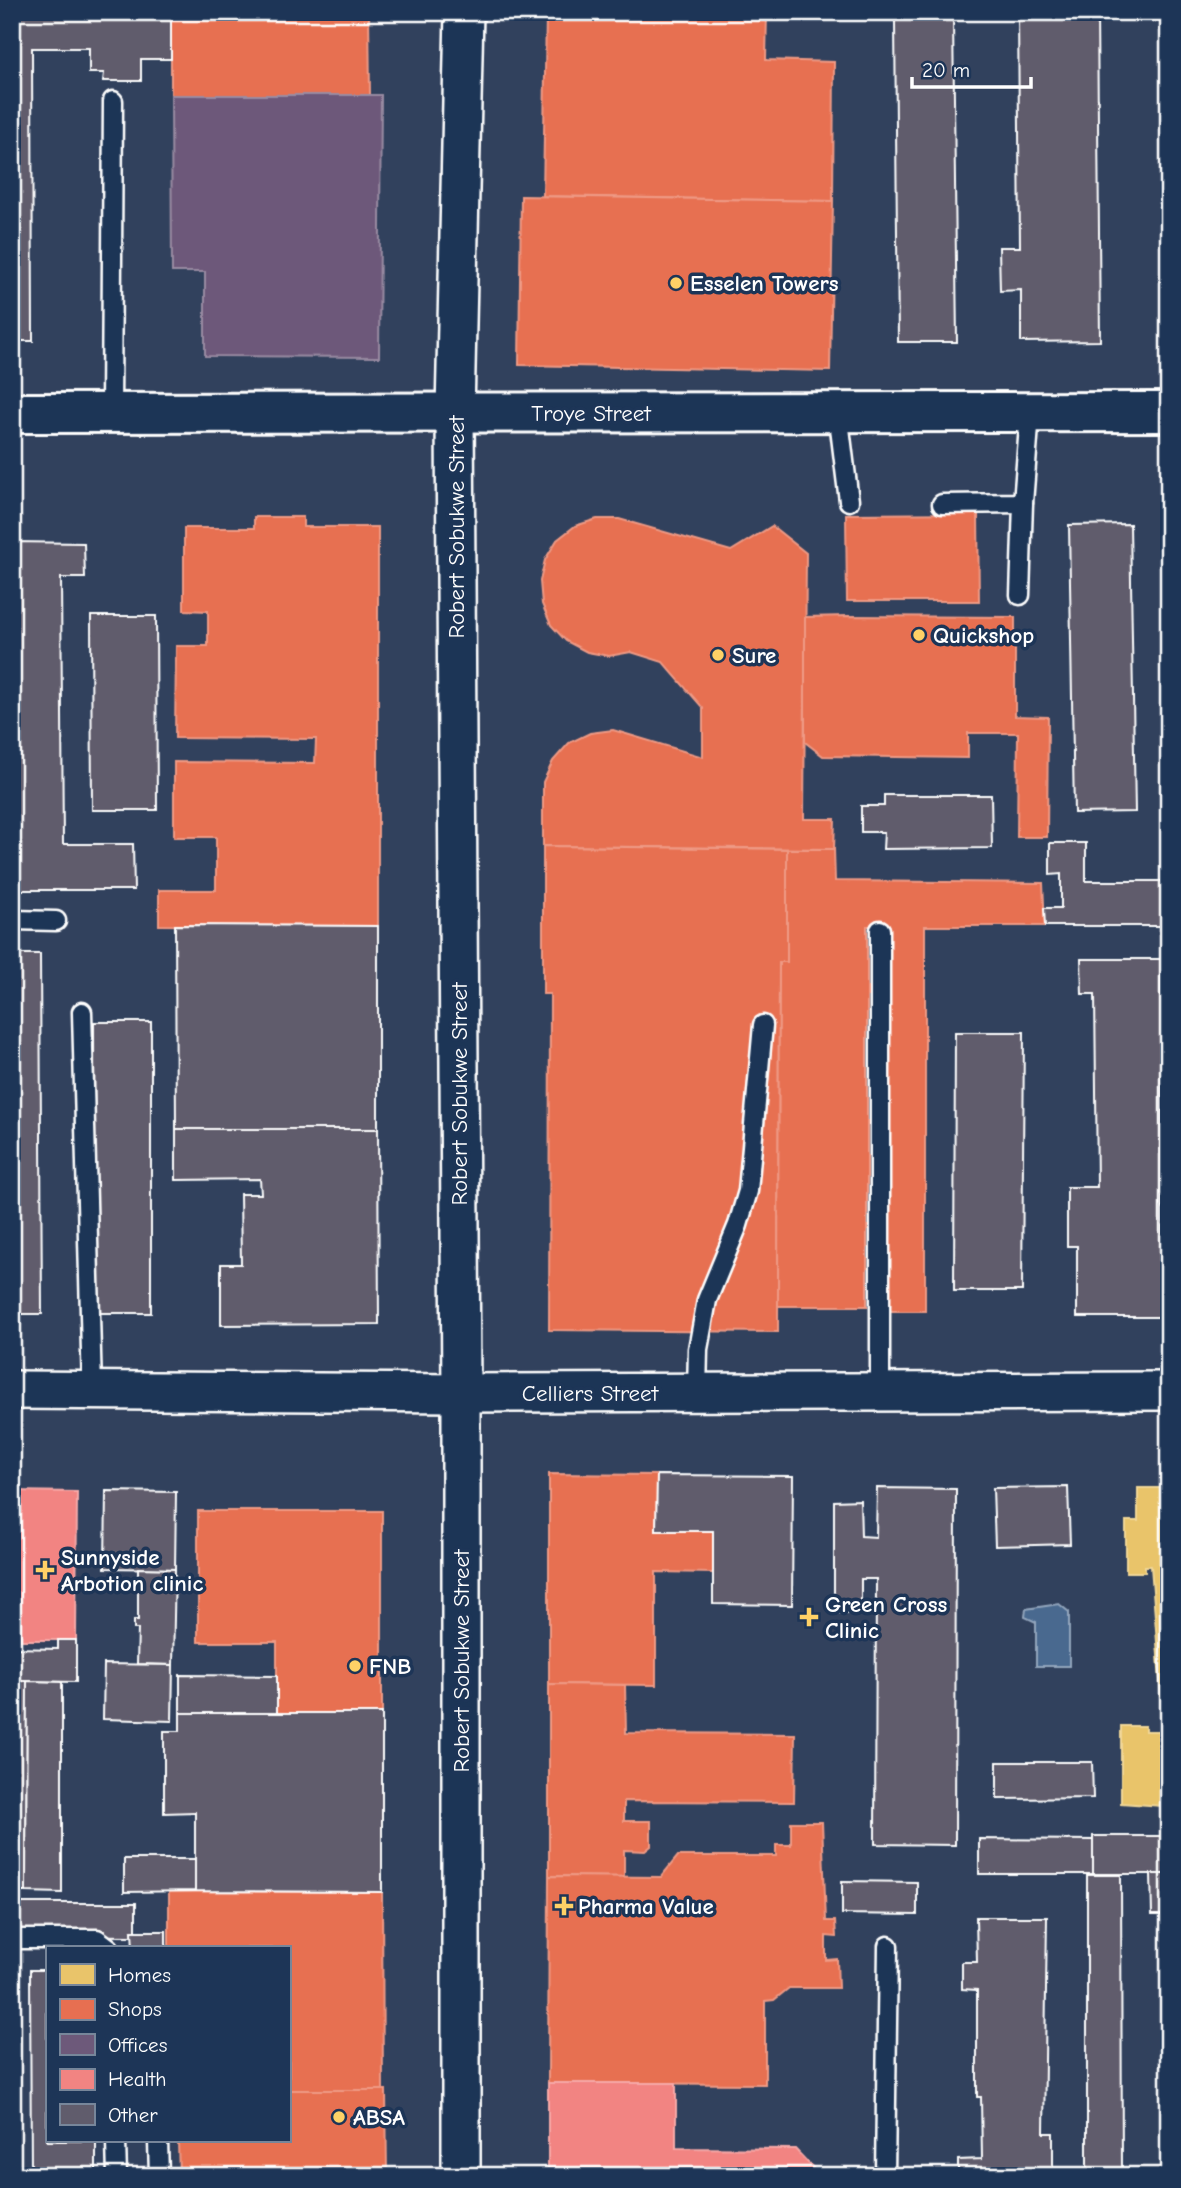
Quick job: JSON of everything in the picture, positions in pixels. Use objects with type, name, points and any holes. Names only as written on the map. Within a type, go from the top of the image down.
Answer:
[{"type":"main road","name":"Troye Street","points":[[12,413],[1169,412]]},
{"type":"street","name":"Robert Sobukwe Street","points":[[461,2176],[461,1393],[455,413],[464,12]]},
{"type":"street","name":"Celliers Street","points":[[12,1390],[461,1393],[1169,1391]]},
{"type":"lane","points":[[111,413],[113,102]]},
{"type":"lane","points":[[838,412],[849,500]]},
{"type":"lane","points":[[1020,595],[1030,412]]},
{"type":"lane","points":[[942,504],[1023,503]]},
{"type":"lane","points":[[12,919],[56,921]]},
{"type":"lane","points":[[880,930],[880,1392]]},
{"type":"lane","points":[[82,1012],[92,1390]]},
{"type":"lane","points":[[697,1392],[698,1349],[708,1300],[738,1225],[748,1191],[763,1025]]},
{"type":"lane","points":[[12,1942],[18,1939],[97,1939],[106,1946]]},
{"type":"lane","points":[[885,2176],[888,1946]]},
{"type":"lane","points":[[116,2142],[117,2176]]},
{"type":"lane","points":[[158,2142],[159,2176]]},
{"type":"water","points":[[1059,1604],[1069,1612],[1069,1666],[1036,1666],[1036,1622],[1025,1617],[1026,1609]]},
{"type":"building: Homes","points":[[1138,1488],[1169,1488],[1169,1803],[1163,1806],[1121,1803],[1121,1726],[1145,1726],[1145,1731],[1164,1731],[1151,1566],[1145,1566],[1145,1572],[1126,1572],[1126,1521],[1138,1521]]},
{"type":"building: Shops","points":[[171,12],[369,12],[370,95],[171,95]]},
{"type":"building: Shops","points":[[546,12],[767,12],[766,60],[834,62],[833,201],[543,196]]},
{"type":"building: Shops","name":"Esselen Towers","points":[[521,196],[833,201],[830,371],[519,365]]},
{"type":"building: Shops","points":[[978,513],[979,601],[847,601],[846,514]]},
{"type":"building: Shops","points":[[254,517],[303,517],[303,527],[378,527],[378,926],[159,925],[159,890],[216,890],[216,837],[174,837],[174,762],[315,763],[316,739],[175,738],[176,646],[208,646],[208,611],[184,610],[184,528],[254,528]]},
{"type":"building: Shops","points":[[597,519],[619,519],[731,551],[772,526],[806,553],[804,819],[835,819],[834,849],[543,846],[543,782],[553,761],[569,743],[590,733],[613,730],[703,757],[703,708],[663,662],[631,652],[609,656],[587,652],[566,641],[551,625],[542,604],[540,581],[545,560],[557,540],[575,526]]},
{"type":"building: Shops","points":[[805,617],[1015,617],[1015,716],[1048,717],[1047,837],[1017,837],[1018,733],[968,733],[968,758],[823,756],[805,742]]},
{"type":"building: Shops","points":[[543,846],[787,849],[787,962],[779,962],[778,1332],[549,1330],[550,994],[543,994]]},
{"type":"building: Shops","points":[[787,849],[834,849],[835,881],[1043,883],[1045,926],[925,926],[925,1311],[890,1311],[890,926],[867,926],[867,1306],[778,1306],[779,962],[787,962]]},
{"type":"building: Shops","points":[[549,1474],[657,1475],[656,1531],[713,1531],[713,1573],[656,1572],[656,1685],[549,1684]]},
{"type":"building: Shops","points":[[198,1511],[382,1511],[382,1713],[277,1713],[277,1642],[198,1642]]},
{"type":"building: Shops","points":[[549,1684],[625,1685],[626,1733],[795,1734],[794,1802],[624,1801],[624,1821],[651,1821],[651,1846],[645,1851],[624,1850],[624,1877],[549,1876]]},
{"type":"building: Shops","points":[[791,1822],[822,1822],[826,1921],[835,1921],[836,1937],[826,1936],[826,1960],[837,1959],[838,1988],[789,1988],[774,2000],[765,2001],[765,2084],[548,2083],[549,1876],[661,1877],[678,1856],[776,1856],[776,1845],[791,1845]]},
{"type":"building: Shops","points":[[169,1892],[382,1892],[383,2090],[290,2090],[290,1946],[169,1946]]},
{"type":"building: Shops","points":[[290,2090],[386,2090],[387,2176],[179,2176],[178,2142],[290,2142]]},
{"type":"building: Offices","points":[[171,95],[381,95],[379,357],[205,356],[205,272],[172,272]]},
{"type":"building: Health","points":[[12,1491],[77,1492],[76,1640],[21,1640],[21,1617],[12,1617]]},
{"type":"building: Health","points":[[548,2083],[676,2083],[676,2148],[795,2149],[814,2169],[814,2176],[548,2176]]},
{"type":"building: Other","points":[[12,12],[171,12],[171,59],[141,59],[141,81],[103,81],[104,73],[89,73],[89,48],[32,48],[33,341],[12,341]]},
{"type":"building: Other","points":[[1018,12],[1097,12],[1100,341],[1021,342],[1021,290],[1000,291],[999,247],[1020,247]]},
{"type":"building: Other","points":[[953,19],[957,342],[898,342],[895,20]]},
{"type":"building: Other","points":[[1130,524],[1135,812],[1074,813],[1069,525]]},
{"type":"building: Other","points":[[12,542],[84,543],[85,578],[61,578],[63,844],[133,844],[134,890],[12,890]]},
{"type":"building: Other","points":[[91,616],[156,616],[157,810],[92,810]]},
{"type":"building: Other","points":[[884,795],[991,795],[992,848],[883,849],[884,832],[861,832],[861,806],[884,806]]},
{"type":"building: Other","points":[[1050,843],[1086,843],[1086,881],[1169,881],[1169,926],[1045,926],[1044,908],[1061,908],[1061,874],[1050,875]]},
{"type":"building: Other","points":[[175,925],[378,926],[378,1129],[176,1129]]},
{"type":"building: Other","points":[[12,954],[40,954],[42,1314],[12,1314]]},
{"type":"building: Other","points":[[1081,959],[1161,959],[1162,1251],[1169,1251],[1169,1317],[1077,1317],[1077,1246],[1067,1246],[1067,1187],[1097,1187],[1095,994],[1082,994]]},
{"type":"building: Other","points":[[94,1022],[151,1022],[151,1313],[95,1313]]},
{"type":"building: Other","points":[[955,1032],[1024,1032],[1022,1291],[954,1291]]},
{"type":"building: Other","points":[[176,1129],[378,1129],[379,1324],[221,1325],[221,1264],[241,1264],[240,1194],[261,1194],[260,1179],[176,1180]]},
{"type":"building: Other","points":[[657,1475],[793,1476],[792,1605],[713,1604],[713,1531],[656,1531]]},
{"type":"building: Other","points":[[1068,1487],[1070,1544],[995,1546],[993,1488]]},
{"type":"building: Other","points":[[877,1488],[956,1489],[955,1845],[875,1844],[876,1579],[861,1579],[861,1613],[834,1613],[834,1501],[860,1500],[861,1536],[876,1537]]},
{"type":"building: Other","points":[[106,1491],[176,1492],[175,1569],[105,1568]]},
{"type":"building: Other","points":[[138,1568],[175,1569],[173,1665],[137,1664],[138,1629],[134,1629],[134,1620],[138,1620]]},
{"type":"building: Other","points":[[58,1640],[76,1640],[76,1682],[12,1681],[12,1648],[58,1649]]},
{"type":"building: Other","points":[[104,1664],[173,1665],[172,1721],[103,1719]]},
{"type":"building: Other","points":[[180,1675],[277,1676],[277,1713],[180,1713]]},
{"type":"building: Other","points":[[12,1681],[27,1681],[26,1892],[12,1892]]},
{"type":"building: Other","points":[[27,1681],[62,1682],[62,1893],[26,1892]]},
{"type":"building: Other","points":[[180,1713],[382,1713],[382,1892],[195,1891],[195,1812],[164,1813],[164,1731],[180,1731]]},
{"type":"building: Other","points":[[997,1762],[1092,1762],[1093,1798],[997,1799]]},
{"type":"building: Other","points":[[1093,1836],[1169,1836],[1169,1874],[1093,1874]]},
{"type":"building: Other","points":[[979,1839],[1093,1840],[1093,1874],[979,1874]]},
{"type":"building: Other","points":[[124,1859],[195,1859],[195,1891],[124,1892]]},
{"type":"building: Other","points":[[1151,1874],[1169,1874],[1169,1915],[1152,1915]]},
{"type":"building: Other","points":[[1087,1875],[1121,1875],[1122,2176],[1087,2176]]},
{"type":"building: Other","points":[[842,1881],[917,1882],[917,1915],[842,1914]]},
{"type":"building: Other","points":[[12,1903],[136,1903],[136,1931],[132,1931],[133,1936],[12,1935]]},
{"type":"building: Other","points":[[976,1917],[1047,1917],[1044,2133],[1053,2133],[1053,2176],[958,2176],[958,2160],[982,2159],[981,2097],[977,2097],[977,1990],[962,1989],[962,1962],[977,1962]]},
{"type":"building: Other","points":[[132,1931],[166,1931],[166,1946],[133,1946]]},
{"type":"building: Other","points":[[30,1970],[46,1970],[46,2142],[96,2142],[96,2176],[31,2176]]},
{"type":"place","name":"Esselen Towers","points":[[676,283]]},
{"type":"place","name":"Quickshop","points":[[919,635]]},
{"type":"place","name":"Sure","points":[[718,655]]},
{"type":"place","name":"Sunnyside Arbotion clinic","points":[[45,1570]]},
{"type":"place","name":"Green Cross Clinic","points":[[809,1617]]},
{"type":"place","name":"FNB","points":[[355,1666]]},
{"type":"place","name":"Pharma Value","points":[[564,1906]]},
{"type":"place","name":"ABSA","points":[[339,2117]]}]
